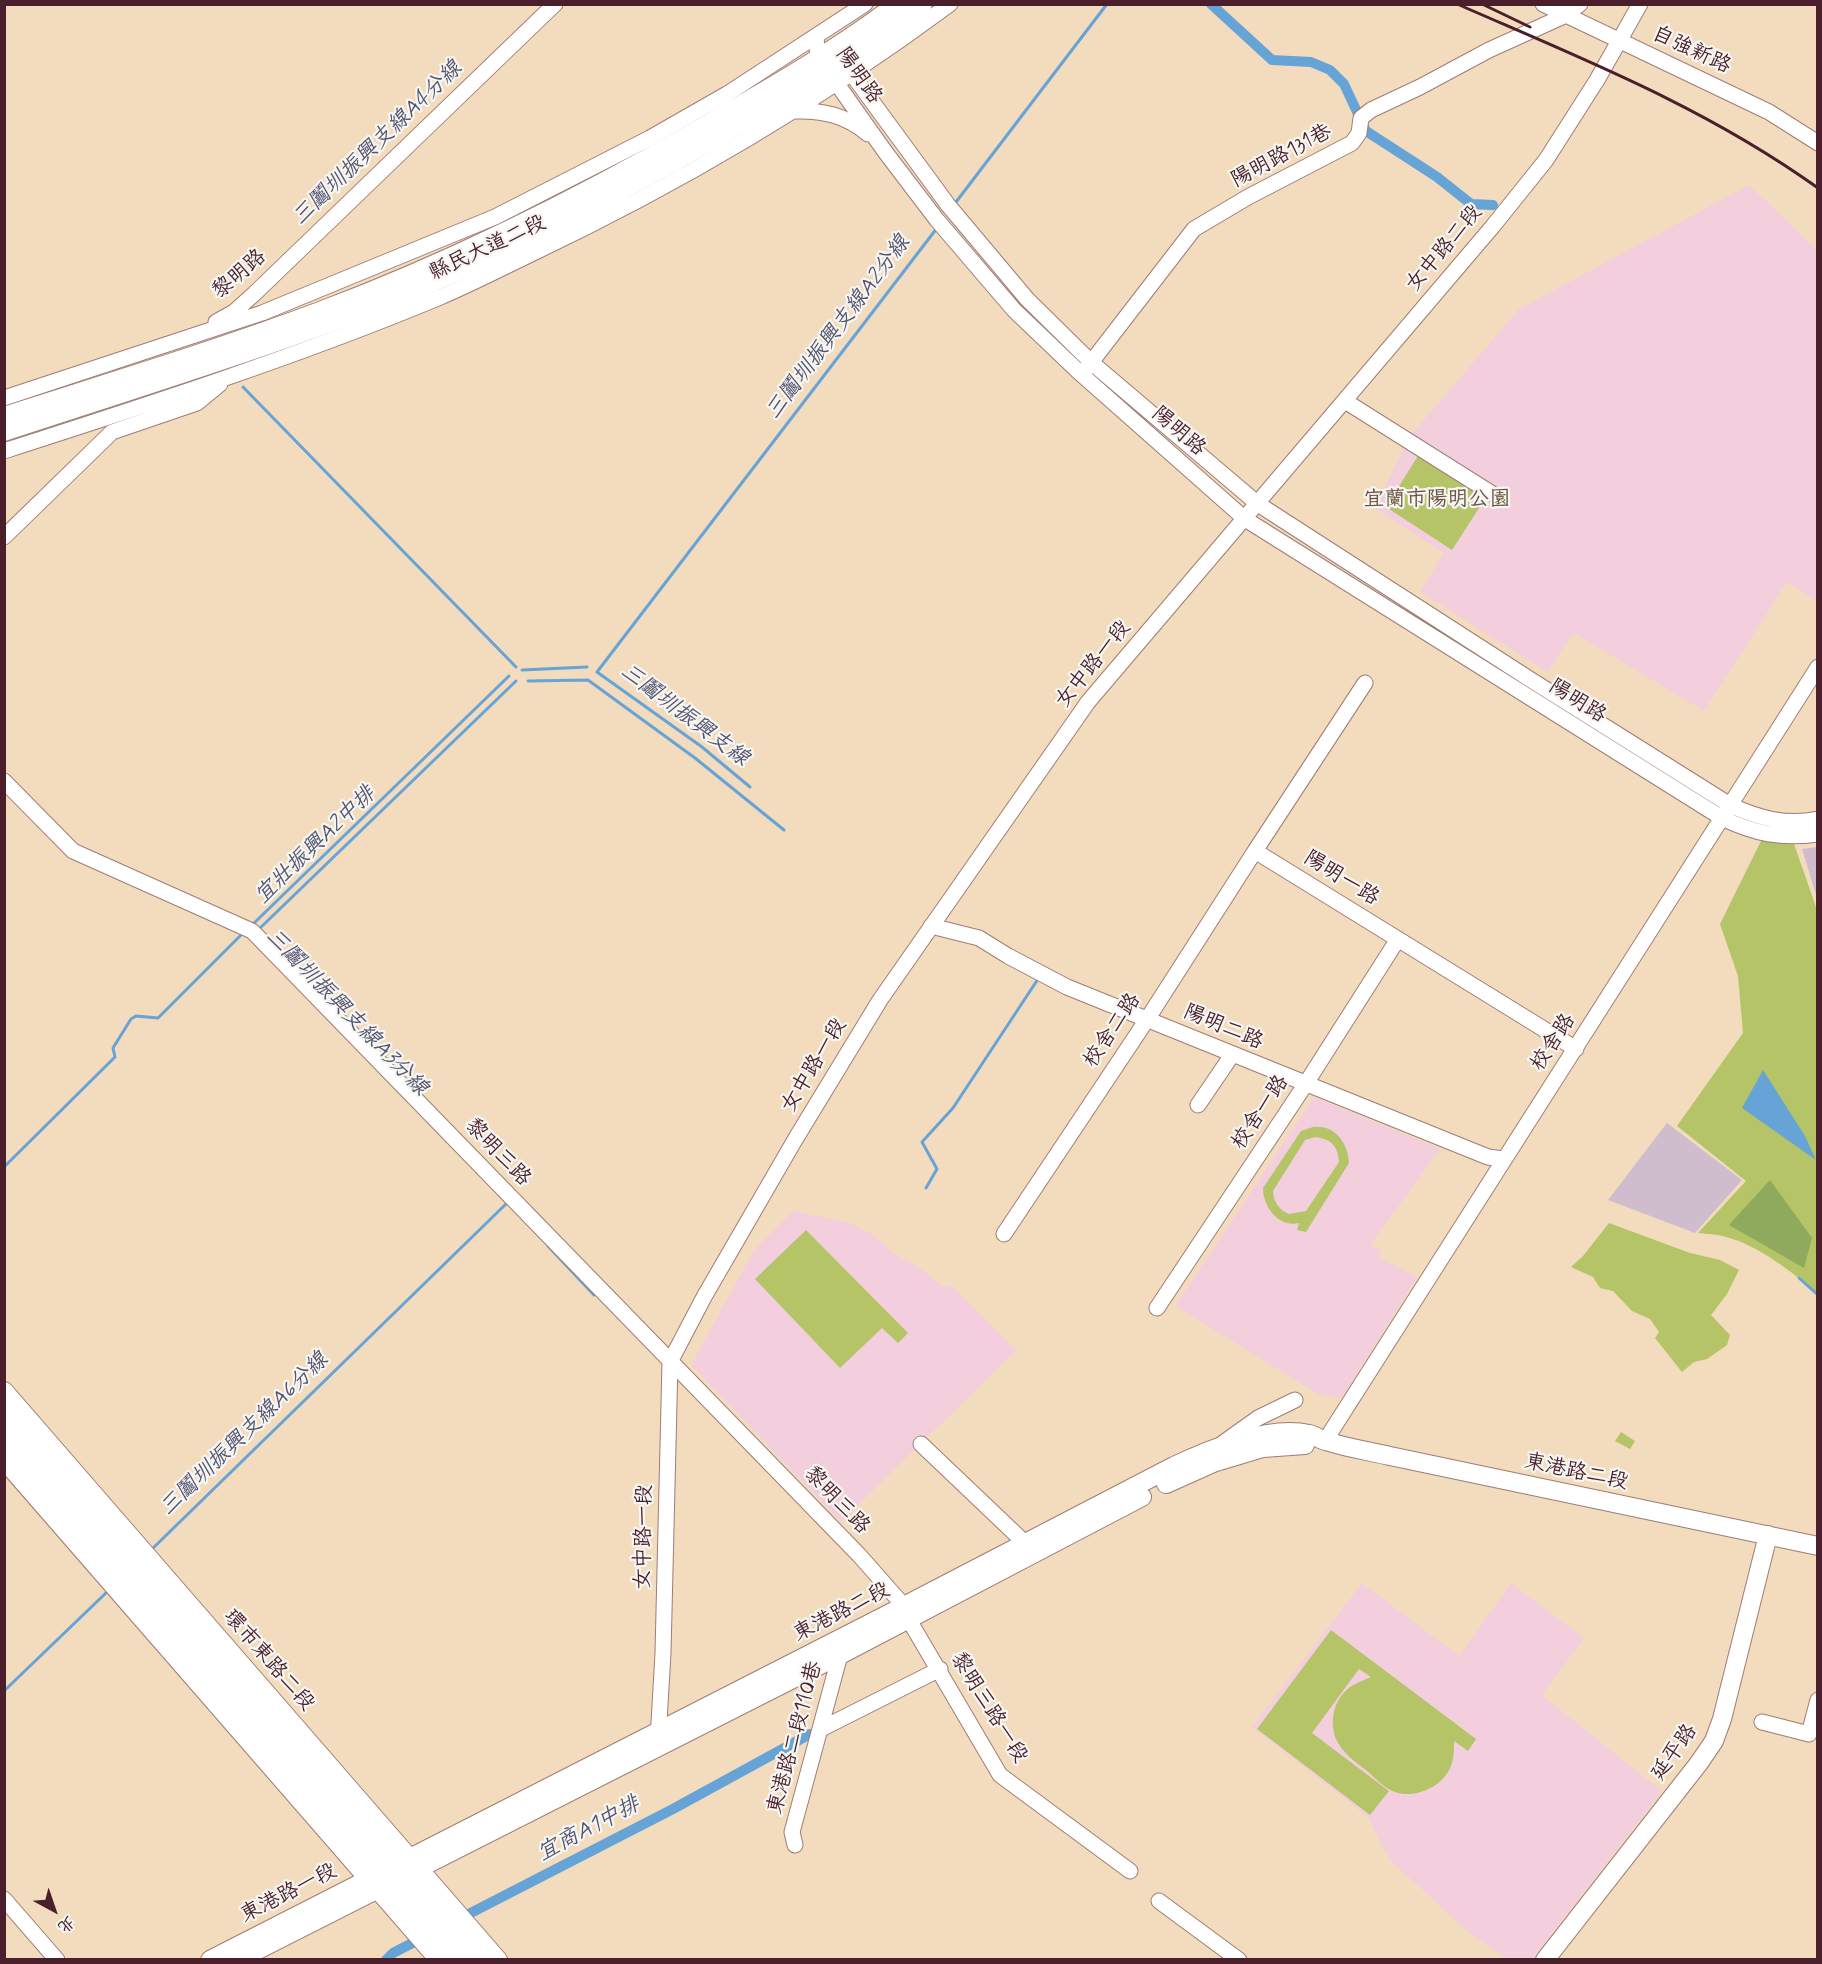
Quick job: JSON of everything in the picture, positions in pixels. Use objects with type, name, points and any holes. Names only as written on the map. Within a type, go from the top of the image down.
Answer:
[{"type":"main road","name":"縣民大道二段","points":[[4,432],[208,358],[442,261],[558,205],[659,152],[752,98],[835,66],[897,4]]},
{"type":"main road","name":"縣民大道二段","points":[[4,416],[208,358],[379,304],[586,219],[751,120],[835,66],[923,4]]},
{"type":"main road","name":"環市東路二段","points":[[4,1391],[393,1874],[456,1959]]},
{"type":"main road","name":"環市東路二段","points":[[4,1415],[393,1874],[439,1959]]},
{"type":"main road","name":"東港路二段","points":[[907,1613],[1025,1544],[1174,1466],[1214,1449],[1246,1439],[1275,1434],[1310,1434],[1325,1441],[1592,1500],[1818,1546]]},
{"type":"main road","name":"環市東路二段","points":[[4,1439],[393,1874],[498,1959]]},
{"type":"main road","name":"東港路二段","points":[[393,1874],[907,1613],[1213,1462],[1263,1448],[1325,1441]]},
{"type":"main road","name":"環市東路二段","points":[[4,1460],[393,1874],[477,1959]]},
{"type":"main road","name":"延平路","points":[[1546,1959],[1699,1763],[1714,1740],[1722,1719],[1768,1535]]},
{"type":"main road","name":"東港路一段","points":[[210,1959],[393,1874]]},
{"type":"main road","name":"東港路一段","points":[[238,1959],[393,1874]]},
{"type":"street","name":"黎明路","points":[[189,338],[234,312],[254,294],[555,4]]},
{"type":"street","name":"縣民大道二段","points":[[4,398],[262,313],[495,217],[660,132],[727,94],[865,4]]},
{"type":"street","name":"縣民大道二段","points":[[4,451],[227,378],[340,338],[441,297],[586,219],[740,144],[794,111],[835,66],[950,4]]},
{"type":"street","name":"自強新路","points":[[1543,4],[1769,112],[1818,143]]},
{"type":"street","name":"陽明路131巷","points":[[1089,366],[1194,230],[1248,197],[1352,143],[1359,133],[1361,118],[1371,110],[1489,50],[1564,16],[1580,4]]},
{"type":"street","name":"女中路二段","points":[[1258,504],[1546,160],[1640,4]]},
{"type":"street","name":"陽明路","points":[[816,38],[886,153],[937,220],[1014,310],[1081,374],[1245,519],[1722,818],[1743,828],[1768,835],[1818,834]]},
{"type":"street","name":"陽明路","points":[[835,66],[896,136],[969,230],[1089,366],[1258,504],[1730,805],[1759,817],[1789,822],[1818,819]]},
{"type":"street","points":[[794,111],[829,113],[846,119],[875,139],[886,153]]},
{"type":"street","points":[[254,294],[250,300],[251,307],[256,312],[262,313]]},
{"type":"street","points":[[4,537],[112,432],[197,403],[227,378],[189,338]]},
{"type":"street","points":[[1345,400],[1491,493]]},
{"type":"street","points":[[101,420],[112,432]]},
{"type":"street","name":"女中路一段","points":[[658,1739],[663,1653],[670,1362],[741,1231],[880,1000],[1088,702],[1258,504]]},
{"type":"street","name":"校舍路","points":[[1325,1441],[1818,668]]},
{"type":"street","points":[[1255,851],[1365,683]]},
{"type":"street","name":"黎明三路","points":[[4,781],[73,851],[257,936],[859,1555],[907,1613]]},
{"type":"street","name":"陽明一路","points":[[1255,851],[1576,1049]]},
{"type":"street","name":"校舍二路","points":[[1004,1234],[1148,1018],[1255,851]]},
{"type":"street","name":"陽明二路","points":[[931,926],[978,938],[1067,987],[1488,1158],[1503,1159]]},
{"type":"street","name":"校舍一路","points":[[1156,1308],[1305,1085],[1398,939]]},
{"type":"street","points":[[1198,1105],[1232,1055]]},
{"type":"street","points":[[1214,1449],[1258,1418],[1294,1400]]},
{"type":"street","points":[[921,1444],[1025,1544]]},
{"type":"street","name":"黎明三路一段","points":[[907,1613],[1000,1775],[1131,1871]]},
{"type":"street","name":"東港路二段110巷","points":[[795,1845],[792,1832],[822,1729],[837,1649]]},
{"type":"street","points":[[822,1729],[940,1669]]},
{"type":"street","points":[[1762,1722],[1809,1734],[1818,1700]]},
{"type":"street","points":[[4,1899],[57,1959]]},
{"type":"street","points":[[1159,1900],[1239,1959]]},
{"type":"shaded area","points":[[1749,185],[1817,250],[1817,601],[1787,582],[1704,711],[1574,633],[1547,672],[1420,592],[1444,553],[1374,508],[1410,436],[1519,309]]},
{"type":"shaded area","points":[[1818,847],[1817,898],[1802,849]]},
{"type":"shaded area","points":[[1314,1097],[1440,1149],[1371,1244],[1382,1252],[1378,1257],[1417,1277],[1342,1398],[1318,1394],[1175,1306]]},
{"type":"shaded area","points":[[1667,1123],[1742,1180],[1695,1233],[1608,1200]]},
{"type":"shaded area","points":[[793,1211],[850,1223],[872,1234],[892,1252],[924,1271],[943,1287],[953,1287],[1016,1350],[841,1522],[691,1365],[754,1250]]},
{"type":"shaded area","points":[[1362,1583],[1459,1656],[1511,1583],[1584,1638],[1542,1695],[1662,1791],[1532,1959],[1506,1959],[1466,1930],[1392,1862],[1368,1817],[1252,1727]]},
{"type":"green space","name":"宜蘭市陽明公園","points":[[1421,451],[1488,494],[1452,550],[1386,507]]},
{"type":"green space","points":[[1762,839],[1793,841],[1817,910],[1817,1293],[1786,1268],[1750,1246],[1723,1236],[1698,1233],[1746,1181],[1677,1126],[1743,1033],[1738,976],[1720,924]]},
{"type":"green space","points":[[1321,1127],[1334,1132],[1343,1142],[1349,1163],[1306,1232],[1297,1230],[1299,1223],[1285,1222],[1269,1209],[1263,1188],[1301,1131]],"holes":[[[1321,1138],[1333,1144],[1339,1162],[1306,1211],[1289,1214],[1277,1205],[1273,1191],[1305,1140]]]},
{"type":"green space","points":[[1770,1180],[1812,1238],[1804,1268],[1729,1225]]},
{"type":"green space","points":[[1609,1223],[1690,1253],[1720,1260],[1739,1270],[1727,1294],[1711,1315],[1730,1335],[1727,1345],[1707,1359],[1694,1362],[1682,1372],[1655,1338],[1659,1332],[1650,1319],[1632,1311],[1613,1291],[1600,1288],[1593,1277],[1571,1267],[1583,1256]]},
{"type":"green space","points":[[806,1230],[908,1333],[898,1343],[882,1328],[840,1368],[755,1279]]},
{"type":"green space","points":[[1621,1432],[1635,1441],[1630,1449],[1615,1441]]},
{"type":"green space","points":[[1331,1630],[1476,1739],[1468,1751],[1454,1741],[1450,1768],[1441,1781],[1427,1790],[1403,1794],[1387,1788],[1346,1753],[1334,1734],[1333,1719],[1336,1704],[1350,1687],[1371,1677],[1359,1669],[1312,1733],[1389,1791],[1370,1815],[1257,1729]]},
{"type":"water","points":[[1763,1070],[1805,1136],[1816,1160],[1742,1108]]},
{"type":"waterway","name":"三鬮圳振興支線A2分線","points":[[953,206],[1107,4]]},
{"type":"waterway","points":[[1211,4],[1272,60],[1311,62],[1330,70],[1344,84],[1366,131],[1437,177],[1471,204],[1493,205]]},
{"type":"waterway","name":"三鬮圳振興支線A2分線","points":[[750,787],[702,747],[597,672],[937,228]]},
{"type":"waterway","points":[[243,387],[516,667]]},
{"type":"waterway","name":"三鬮圳振興支線A2分線","points":[[522,670],[587,667]]},
{"type":"waterway","name":"三鬮圳振興支線A2分線","points":[[252,925],[509,676]]},
{"type":"waterway","points":[[528,681],[588,680],[695,758],[784,830]]},
{"type":"waterway","name":"宜壯振興A2中排","points":[[258,930],[516,681]]},
{"type":"waterway","points":[[4,1167],[115,1057],[113,1048],[131,1019],[136,1016],[158,1018],[243,933]]},
{"type":"waterway","name":"三鬮圳振興支線A3分線","points":[[926,1188],[937,1169],[922,1142],[953,1108],[1038,979]]},
{"type":"waterway","name":"三鬮圳振興支線A6分線","points":[[150,1551],[507,1203]]},
{"type":"waterway","name":"三鬮圳振興支線A3分線","points":[[548,1246],[594,1295],[596,1293]]},
{"type":"waterway","name":"三鬮圳振興支線","points":[[1799,1278],[1818,1295]]},
{"type":"waterway","name":"三鬮圳振興支線A6分線","points":[[4,1691],[108,1591]]},
{"type":"waterway","name":"宜商A1中排","points":[[457,1920],[673,1809],[810,1734]]},
{"type":"waterway","name":"宜商A1中排","points":[[386,1960],[393,1953],[424,1937]]},
{"type":"railway","points":[[1457,4],[1642,86],[1732,133],[1818,188]]},
{"type":"railway","points":[[1482,4],[1530,27]]},
{"type":"water label","name":"三鬮圳振興支線A4分線","points":[[378,144]]}]
